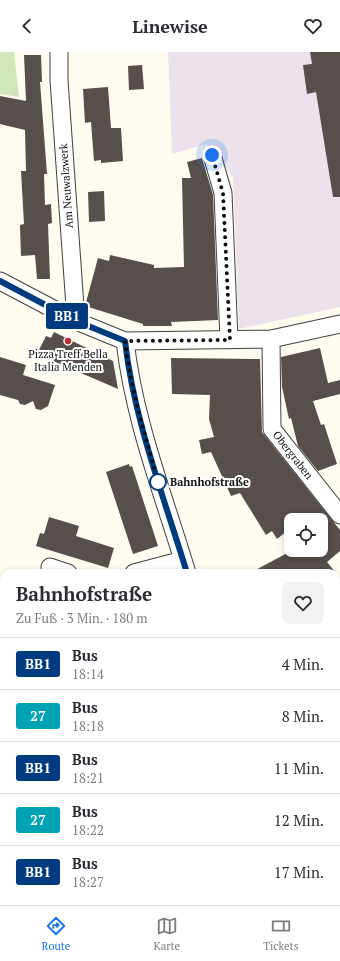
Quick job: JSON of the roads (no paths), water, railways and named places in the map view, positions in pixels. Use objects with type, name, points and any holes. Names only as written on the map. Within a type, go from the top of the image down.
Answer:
[{"type":"street","name":"Am Neuwalzwerk","points":[[59,52],[60,96],[76,321]]},
{"type":"street","points":[[212,155],[223,193],[230,340]]},
{"type":"street","points":[[0,281],[76,321],[125,341],[271,339],[340,324]]},
{"type":"street","name":"Obergraben","points":[[271,339],[272,430],[340,515]]},
{"type":"street","points":[[125,341],[129,375],[139,417],[185,566],[163,569]]},
{"type":"street","points":[[50,567],[56,569]]},
{"type":"place","name":"Pizza Treff Bella Italia Menden","points":[[68,341]]},
{"type":"place","name":"Bahnhofstraße","points":[[158,482]]}]
